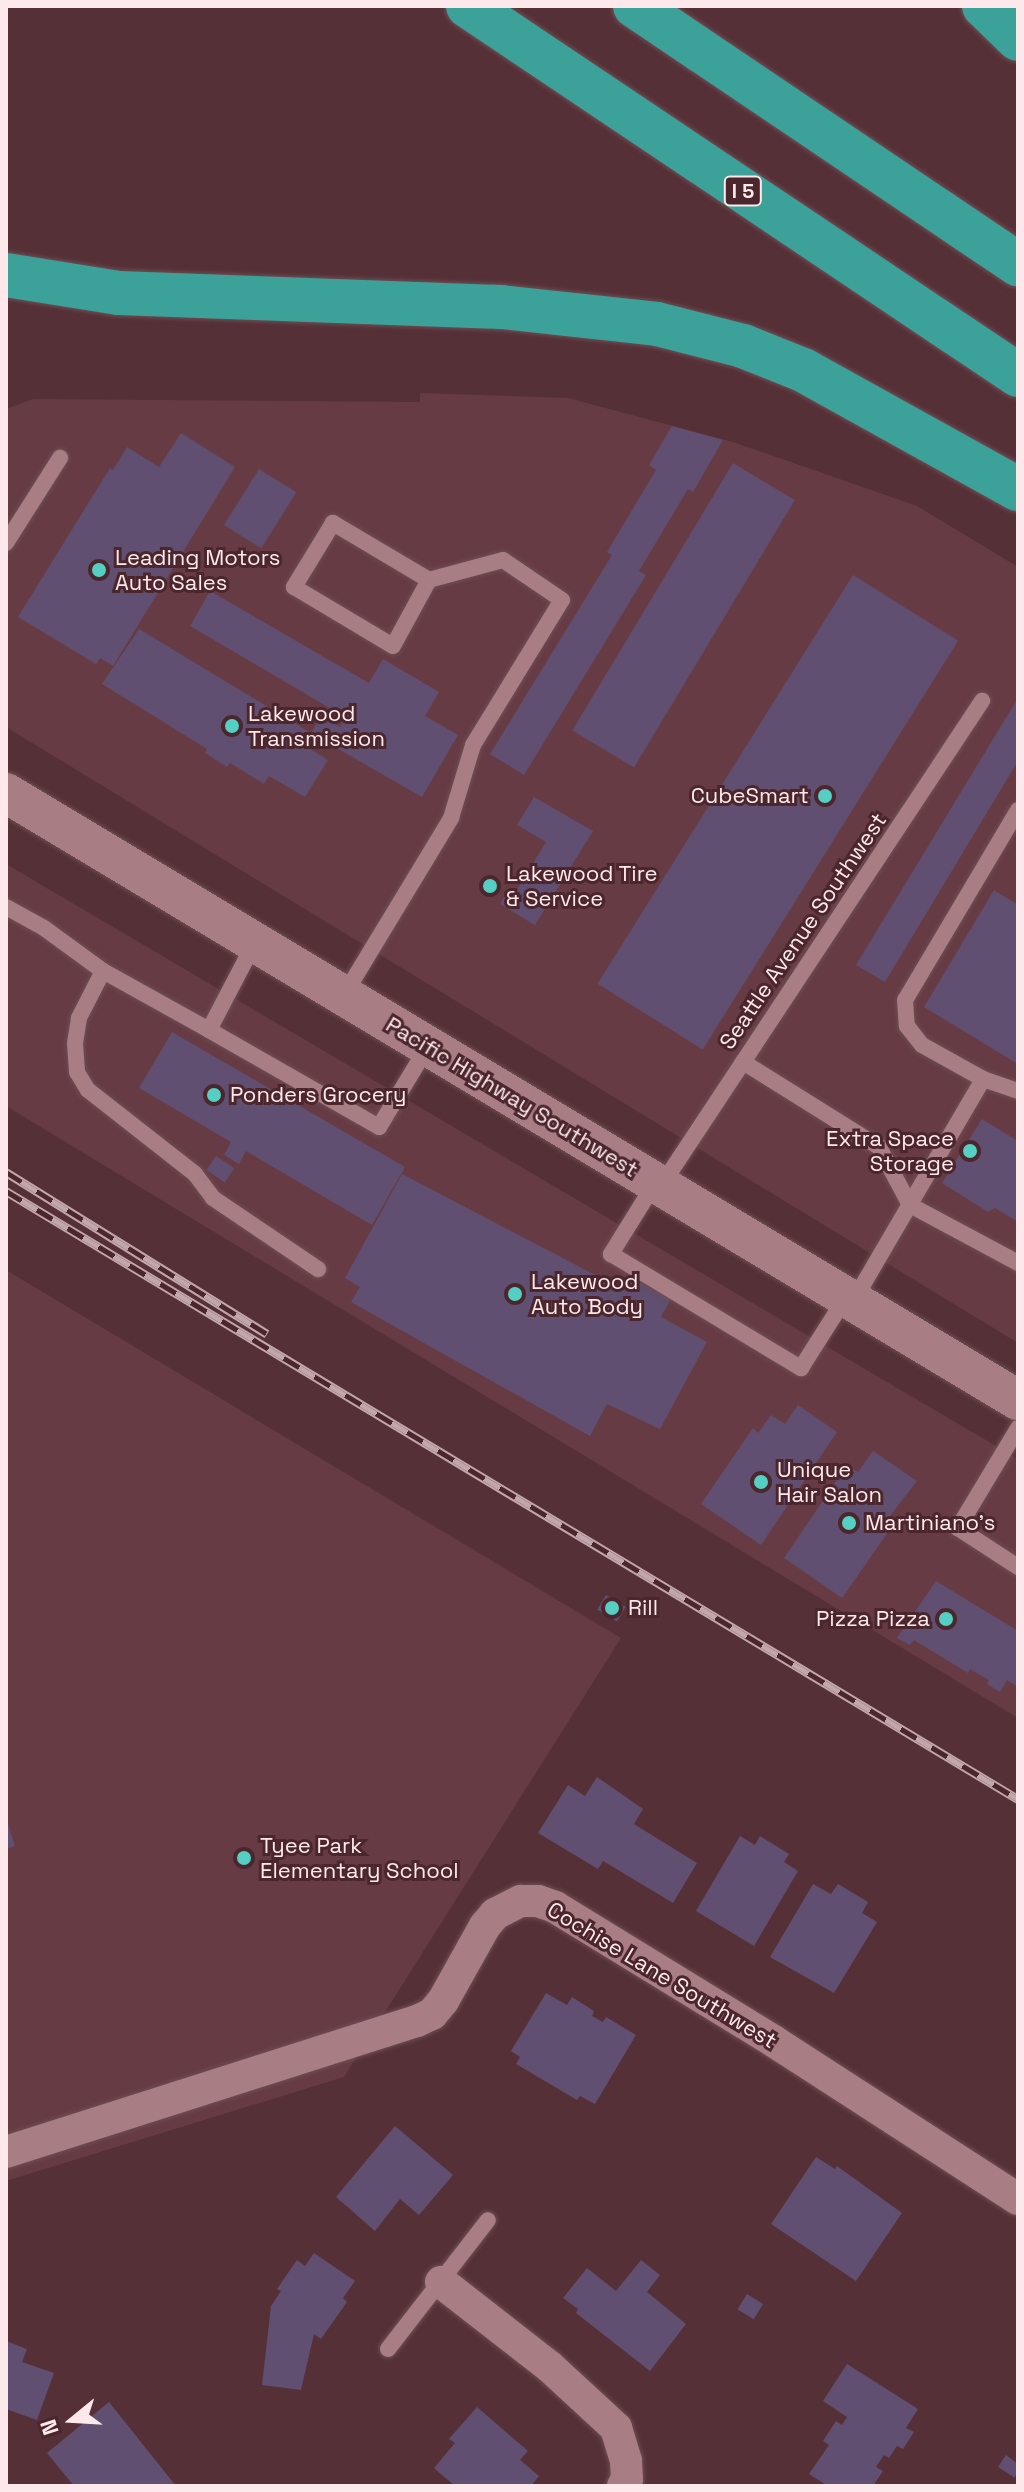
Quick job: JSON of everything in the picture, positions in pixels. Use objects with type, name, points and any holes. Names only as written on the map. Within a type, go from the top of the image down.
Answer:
[{"type":"highway","name":"I 5","points":[[468,6],[1018,375]]},
{"type":"highway","points":[[635,6],[1018,264]]},
{"type":"highway","points":[[984,6],[1018,39]]},
{"type":"highway","points":[[6,275],[119,293],[501,307],[657,324],[743,346],[803,370],[1018,489]]},
{"type":"street","name":"Pacific Highway Southwest","points":[[6,793],[1018,1400]]},
{"type":"street","name":"Cochise Lane Southwest","points":[[6,2152],[432,2014],[495,1914],[521,1901],[538,1901],[555,1907],[775,2042],[1018,2199]]},
{"type":"street","points":[[441,2282],[550,2367],[616,2428],[626,2461],[627,2479],[623,2486]]},
{"type":"lane","points":[[6,543],[60,458]]},
{"type":"lane","points":[[344,995],[451,818],[473,745],[562,600],[503,560],[429,580],[333,523],[294,587],[393,646],[429,580]]},
{"type":"lane","name":"Seattle Avenue Southwest","points":[[850,1299],[801,1368],[755,1337],[611,1254],[743,1062],[982,701]]},
{"type":"lane","points":[[1018,810],[905,1000],[907,1026],[922,1045],[983,1079],[1018,1091]]},
{"type":"lane","points":[[6,907],[44,928],[103,971],[379,1127],[428,1046]]},
{"type":"lane","points":[[209,1030],[255,942]]},
{"type":"lane","points":[[103,971],[79,1018],[75,1043],[77,1072],[88,1090],[195,1174],[213,1198],[318,1269]]},
{"type":"lane","points":[[743,1062],[879,1147],[910,1205],[1018,1263]]},
{"type":"lane","points":[[850,1299],[910,1205],[983,1079]]},
{"type":"lane","points":[[1018,1428],[958,1528],[1018,1567]]},
{"type":"lane","points":[[388,2349],[488,2220]]},
{"type":"shaded area","points":[[420,393],[568,398],[733,442],[917,506],[1018,567],[1018,1343],[6,727],[6,409],[33,399],[420,402]]},
{"type":"shaded area","points":[[6,864],[1018,1459],[1018,1718],[6,1106]]},
{"type":"shaded area","name":"Tyee Park Elementary School","points":[[6,1270],[621,1638],[344,2077],[6,2181]]},
{"type":"building","points":[[672,426],[723,440],[693,492],[688,489],[639,571],[646,575],[524,775],[490,754],[612,555],[607,552],[656,470],[649,465]]},
{"type":"building","points":[[181,433],[235,467],[113,666],[100,658],[96,664],[18,617],[110,468],[113,470],[127,447],[159,467]]},
{"type":"building","points":[[733,463],[795,500],[634,768],[572,730]]},
{"type":"building","points":[[259,469],[296,492],[261,548],[224,525]]},
{"type":"building","points":[[853,575],[958,641],[703,1049],[598,984]]},
{"type":"building","points":[[210,591],[369,683],[383,659],[439,692],[425,716],[458,735],[422,797],[312,734],[304,745],[328,760],[305,797],[269,776],[264,784],[230,763],[227,767],[205,753],[207,749],[102,684],[139,629],[311,733],[321,716],[340,727],[345,717],[190,626]]},
{"type":"building","points":[[1018,698],[1018,761],[885,982],[856,965]]},
{"type":"building","points":[[534,797],[593,831],[535,925],[500,904],[506,894],[512,898],[546,842],[517,825]]},
{"type":"building","points":[[994,890],[1018,905],[1018,1064],[924,1007]]},
{"type":"building","points":[[172,1032],[405,1167],[372,1225],[246,1151],[239,1164],[224,1155],[231,1142],[139,1088]]},
{"type":"building","points":[[982,1119],[1018,1141],[1018,1222],[995,1208],[988,1212],[942,1183]]},
{"type":"building","points":[[216,1156],[234,1168],[225,1182],[206,1170]]},
{"type":"building","points":[[402,1174],[624,1290],[630,1277],[671,1299],[661,1317],[707,1342],[660,1429],[607,1404],[590,1436],[351,1302],[360,1287],[345,1278]]},
{"type":"building","points":[[798,1405],[837,1432],[761,1545],[701,1504],[753,1428],[758,1433],[771,1415],[785,1424]]},
{"type":"building","name":"Martiniano's","points":[[873,1451],[917,1481],[886,1521],[893,1525],[842,1598],[784,1558],[847,1465],[858,1472]]},
{"type":"building","points":[[936,1581],[1018,1631],[1018,1687],[1007,1680],[1000,1692],[987,1684],[989,1680],[970,1669],[968,1673],[914,1640],[910,1645],[897,1638]]},
{"type":"building","name":"Rill","points":[[606,1595],[626,1607],[617,1621],[597,1610]]},
{"type":"building","points":[[597,1777],[643,1809],[634,1824],[697,1863],[673,1903],[603,1861],[598,1869],[538,1833],[568,1785],[585,1796]]},
{"type":"building","points":[[6,1822],[15,1846],[6,1849]]},
{"type":"building","points":[[740,1836],[755,1845],[760,1836],[789,1854],[784,1862],[798,1871],[754,1946],[696,1911]]},
{"type":"building","points":[[813,1884],[831,1894],[838,1884],[868,1902],[862,1913],[877,1922],[834,1993],[770,1957]]},
{"type":"building","points":[[546,1993],[567,2005],[572,1997],[594,2011],[592,2016],[603,2022],[606,2017],[636,2035],[595,2104],[580,2096],[577,2100],[516,2064],[520,2057],[511,2051]]},
{"type":"building","points":[[395,2126],[453,2175],[419,2215],[400,2199],[375,2231],[336,2197]]},
{"type":"building","points":[[816,2157],[835,2169],[837,2166],[902,2213],[856,2281],[771,2224]]},
{"type":"building","points":[[314,2253],[355,2281],[343,2298],[347,2302],[321,2339],[314,2334],[301,2390],[262,2385],[271,2306],[281,2291],[277,2289],[297,2260],[305,2266]]},
{"type":"building","points":[[641,2260],[660,2275],[647,2292],[686,2324],[650,2371],[576,2313],[578,2309],[563,2298],[587,2268],[616,2291]]},
{"type":"building","points":[[747,2294],[763,2304],[754,2319],[737,2309]]},
{"type":"building","points":[[6,2341],[27,2349],[22,2362],[54,2373],[37,2420],[6,2409]]},
{"type":"building","points":[[847,2364],[918,2409],[906,2428],[914,2432],[903,2449],[897,2446],[889,2458],[884,2455],[876,2467],[883,2471],[873,2486],[828,2486],[809,2474],[829,2445],[823,2441],[836,2421],[842,2425],[847,2417],[823,2401]]},
{"type":"building","points":[[109,2402],[176,2486],[74,2486],[47,2453]]},
{"type":"building","points":[[477,2407],[528,2451],[520,2460],[539,2476],[531,2486],[455,2486],[434,2468],[455,2443],[449,2439]]},
{"type":"building","points":[[1006,2455],[1018,2464],[1015,2478],[998,2467]]},
{"type":"railway","points":[[6,1172],[267,1334]]},
{"type":"railway","points":[[6,1191],[1018,1799]]},
{"type":"place","name":"Leading Motors Auto Sales","points":[[99,570]]},
{"type":"place","name":"Lakewood Transmission","points":[[232,726]]},
{"type":"place","name":"CubeSmart","points":[[825,796]]},
{"type":"place","name":"Lakewood Tire & Service","points":[[490,886]]},
{"type":"place","name":"Ponders Grocery","points":[[214,1095]]},
{"type":"place","name":"Extra Space Storage","points":[[970,1151]]},
{"type":"place","name":"Lakewood Auto Body","points":[[515,1294]]},
{"type":"place","name":"Unique Hair Salon","points":[[761,1482]]},
{"type":"place","name":"Martiniano's","points":[[849,1523]]},
{"type":"place","name":"Rill","points":[[612,1608]]},
{"type":"place","name":"Pizza Pizza","points":[[946,1619]]},
{"type":"place","name":"Tyee Park Elementary School","points":[[244,1858]]}]
